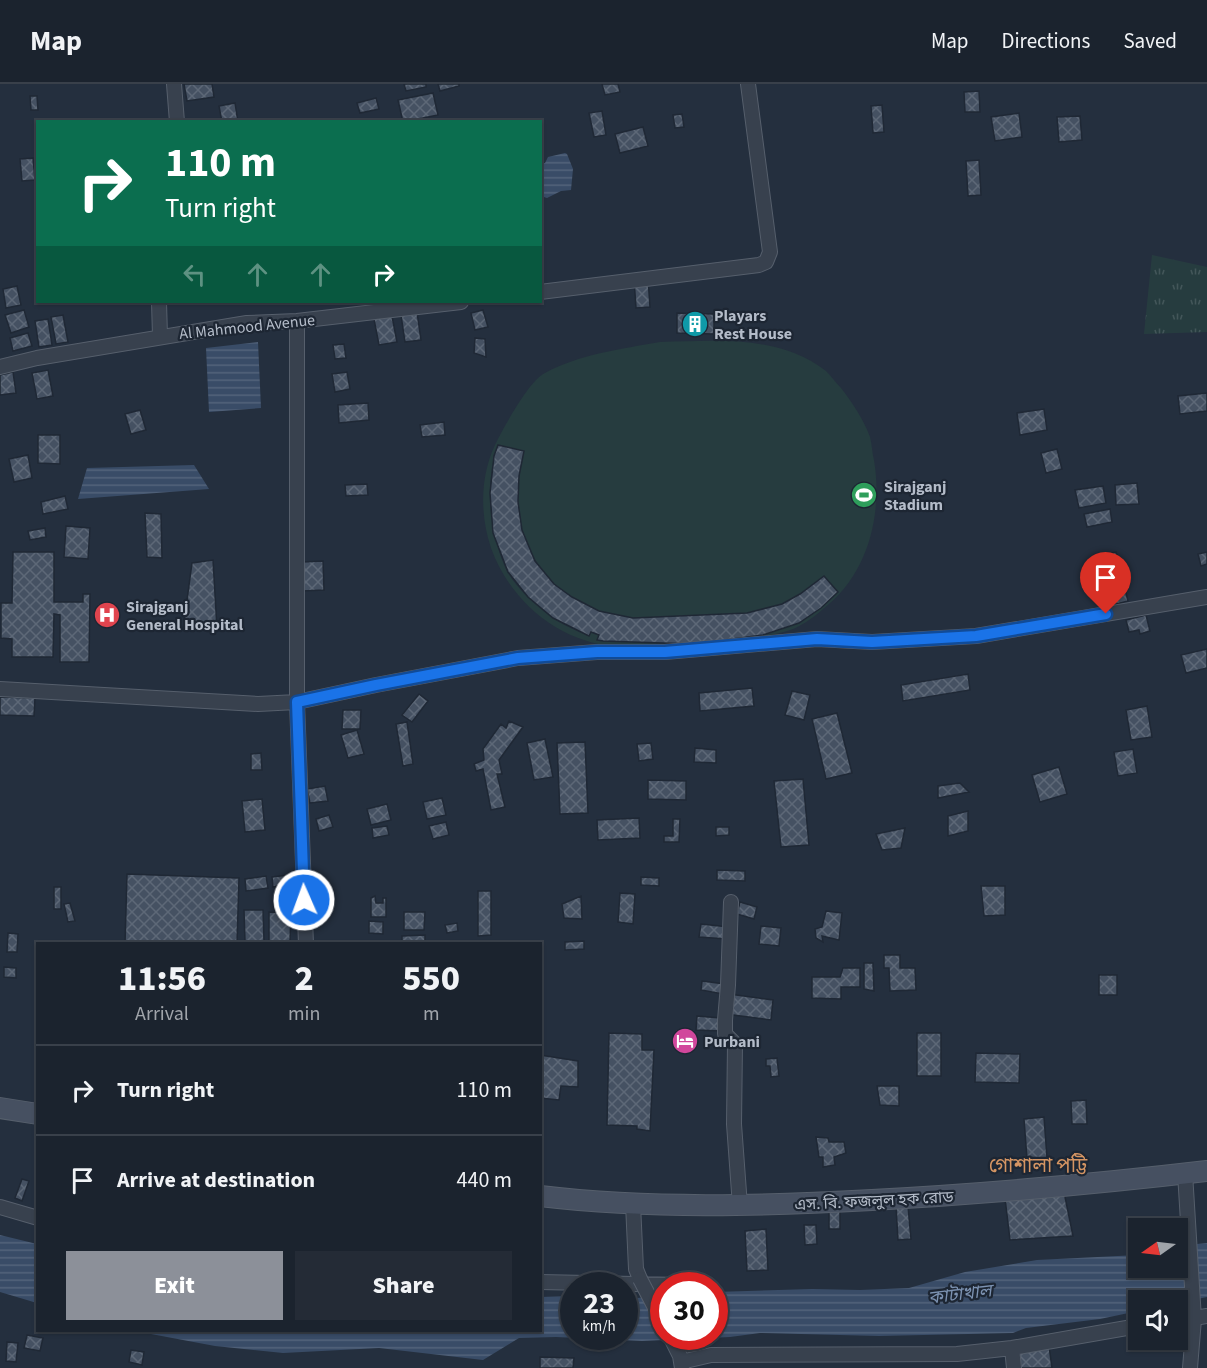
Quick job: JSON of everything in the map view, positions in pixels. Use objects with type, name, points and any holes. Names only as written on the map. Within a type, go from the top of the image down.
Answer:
[{"type":"main road","points":[[0,1108],[36,1114]]},
{"type":"main road","name":"এস. বি. ফজলুল হক রোড","points":[[542,1196],[589,1202],[740,1206],[958,1196],[1207,1170]]},
{"type":"street","points":[[174,84],[177,120]]},
{"type":"street","points":[[542,292],[759,265],[766,262],[770,252],[748,84]]},
{"type":"street","points":[[159,303],[160,336]]},
{"type":"street","name":"Al Mahmood Avenue","points":[[0,367],[160,336],[247,323],[297,321],[452,303]]},
{"type":"street","points":[[297,321],[297,702],[306,942]]},
{"type":"street","points":[[0,689],[258,704],[297,702],[518,658],[597,652],[665,652],[817,639],[872,642],[976,636],[1207,597]]},
{"type":"street","points":[[731,902],[728,985],[724,1020],[725,1034],[735,1044],[734,1124],[740,1206]]},
{"type":"street","points":[[1185,1173],[1198,1315],[1190,1368]]},
{"type":"street","points":[[633,1204],[636,1269],[650,1298]]},
{"type":"street","points":[[0,1207],[36,1217]]},
{"type":"street","points":[[542,1282],[650,1284]]},
{"type":"street","points":[[681,1362],[711,1355],[957,1354],[1012,1348],[1128,1328]]},
{"type":"street","points":[[1012,1348],[1014,1368]]},
{"type":"green space","points":[[1152,255],[1207,267],[1207,332],[1144,334]]},
{"type":"green space","points":[[660,342],[746,342],[788,351],[808,359],[826,371],[845,393],[861,418],[871,440],[876,481],[874,522],[869,542],[851,579],[838,595],[800,626],[771,635],[717,643],[633,647],[597,644],[577,638],[540,617],[511,586],[500,568],[487,534],[483,492],[493,450],[519,402],[539,377],[558,366],[601,353]],"holes":[[[498,445],[524,451],[518,501],[521,524],[528,545],[538,565],[552,581],[569,595],[588,606],[609,614],[638,619],[720,616],[758,612],[782,605],[824,576],[838,592],[821,608],[799,623],[763,635],[693,644],[603,641],[597,640],[599,635],[591,632],[588,636],[560,622],[533,602],[511,577],[501,556],[490,509],[494,460]]]},
{"type":"water","points":[[565,153],[573,169],[571,190],[561,191],[547,198],[542,196],[542,164],[545,163],[548,157]]},
{"type":"water","points":[[258,342],[261,408],[209,412],[206,348]]},
{"type":"water","points":[[194,465],[209,489],[78,499],[87,468]]},
{"type":"water","points":[[0,1235],[36,1244],[36,1303],[0,1292]]},
{"type":"water","name":"কাটাখাল","points":[[1207,1243],[1207,1297],[1188,1301],[1188,1290],[1128,1290],[1128,1313],[1026,1328],[1013,1333],[879,1336],[760,1333],[728,1337],[728,1292],[909,1288],[965,1272],[1037,1260],[1128,1255],[1128,1278],[1188,1278],[1188,1245]]},
{"type":"water","points":[[560,1296],[560,1337],[519,1338],[483,1360],[379,1348],[283,1353],[215,1346],[140,1332],[542,1332],[542,1297]]},
{"type":"water","points":[[650,1297],[650,1341],[638,1341],[638,1298]]},
{"type":"building","points":[[184,84],[212,84],[214,97],[187,101]]},
{"type":"building","points":[[404,84],[426,84],[426,87],[406,91]]},
{"type":"building","points":[[438,84],[459,84],[459,86],[440,91]]},
{"type":"building","points":[[602,84],[618,84],[620,92],[605,95]]},
{"type":"building","points":[[979,91],[980,112],[965,112],[964,92]]},
{"type":"building","points":[[433,93],[438,115],[403,120],[398,100]]},
{"type":"building","points":[[30,96],[37,96],[38,110],[31,110]]},
{"type":"building","points":[[376,98],[379,109],[360,113],[357,103]]},
{"type":"building","points":[[235,103],[238,120],[222,120],[219,106]]},
{"type":"building","points":[[882,105],[884,132],[873,133],[871,106]]},
{"type":"building","points":[[602,111],[606,135],[594,137],[589,113]]},
{"type":"building","points":[[1019,113],[1022,137],[995,141],[991,117]]},
{"type":"building","points":[[682,114],[684,127],[675,128],[673,115]]},
{"type":"building","points":[[1080,116],[1082,140],[1059,142],[1057,117]]},
{"type":"building","points":[[643,127],[648,146],[620,153],[615,134]]},
{"type":"building","points":[[33,158],[35,180],[22,181],[20,159]]},
{"type":"building","points":[[979,160],[981,195],[968,196],[966,161]]},
{"type":"building","points":[[648,278],[650,307],[636,308],[634,279]]},
{"type":"building","points":[[17,286],[21,305],[6,308],[3,289]]},
{"type":"building","points":[[24,310],[29,327],[11,333],[5,315]]},
{"type":"building","points":[[483,310],[488,327],[475,330],[471,313]]},
{"type":"building","points":[[391,311],[397,342],[379,345],[373,314]]},
{"type":"building","points":[[417,312],[421,340],[405,342],[401,315]]},
{"type":"building","name":"Playars Rest House","points":[[677,313],[714,314],[714,334],[677,333]]},
{"type":"building","points":[[63,315],[68,342],[56,344],[51,317]]},
{"type":"building","points":[[48,319],[52,345],[39,347],[35,321]]},
{"type":"building","points":[[28,333],[32,346],[13,351],[10,338]]},
{"type":"building","points":[[475,338],[485,339],[486,357],[474,353]]},
{"type":"building","points":[[344,344],[346,358],[335,359],[333,345]]},
{"type":"building","points":[[48,370],[53,396],[37,399],[32,373]]},
{"type":"building","points":[[13,372],[16,393],[0,395],[0,375]]},
{"type":"building","points":[[347,372],[350,389],[335,392],[332,374]]},
{"type":"building","points":[[1207,393],[1207,411],[1180,414],[1178,396]]},
{"type":"building","points":[[368,403],[369,420],[339,423],[338,405]]},
{"type":"building","points":[[1044,409],[1047,430],[1020,435],[1017,413]]},
{"type":"building","points":[[140,410],[146,430],[131,434],[125,414]]},
{"type":"building","points":[[444,422],[445,435],[422,437],[420,425]]},
{"type":"building","points":[[38,435],[60,435],[60,464],[38,463]]},
{"type":"building","points":[[498,445],[524,451],[519,476],[518,502],[522,530],[535,561],[554,584],[572,597],[599,611],[633,618],[747,613],[782,604],[824,576],[838,592],[821,608],[799,623],[763,635],[693,644],[597,640],[599,635],[591,632],[589,636],[553,618],[528,597],[508,572],[493,533],[490,493],[494,456]]},
{"type":"building","points":[[1057,449],[1062,469],[1046,473],[1041,453]]},
{"type":"building","points":[[28,455],[32,478],[14,482],[9,459]]},
{"type":"building","points":[[1137,483],[1139,504],[1116,505],[1115,485]]},
{"type":"building","points":[[367,484],[368,495],[346,496],[345,485]]},
{"type":"building","points":[[1103,486],[1106,503],[1079,508],[1075,490]]},
{"type":"building","points":[[65,496],[68,509],[43,514],[41,502]]},
{"type":"building","points":[[1110,509],[1112,522],[1087,527],[1084,514]]},
{"type":"building","points":[[145,513],[161,514],[162,558],[147,557]]},
{"type":"building","points":[[66,526],[90,528],[88,559],[64,557]]},
{"type":"building","points":[[45,528],[46,537],[30,540],[28,531]]},
{"type":"building","points":[[13,552],[54,552],[54,602],[83,602],[83,594],[90,594],[89,662],[60,662],[60,615],[54,614],[53,657],[12,657],[12,639],[1,638],[1,603],[12,603]]},
{"type":"building","points":[[1116,552],[1128,601],[1109,606],[1097,557]]},
{"type":"building","points":[[1207,552],[1207,564],[1201,566],[1198,554]]},
{"type":"building","points":[[213,560],[217,628],[183,630],[192,563]]},
{"type":"building","points":[[323,561],[324,590],[302,591],[302,562]]},
{"type":"building","points":[[1146,615],[1150,631],[1140,634],[1139,630],[1129,632],[1126,620]]},
{"type":"building","points":[[1207,649],[1207,668],[1186,673],[1181,655]]},
{"type":"building","points":[[968,674],[970,690],[903,701],[901,685]]},
{"type":"building","points":[[752,688],[754,706],[700,711],[699,693]]},
{"type":"building","points":[[792,691],[810,695],[804,720],[785,715]]},
{"type":"building","points":[[419,694],[428,701],[412,722],[402,715]]},
{"type":"building","points":[[0,697],[35,698],[34,716],[0,715]]},
{"type":"building","points":[[1147,706],[1152,737],[1131,740],[1126,710]]},
{"type":"building","points":[[343,710],[361,710],[360,729],[342,729]]},
{"type":"building","points":[[837,713],[852,773],[826,779],[812,719]]},
{"type":"building","points":[[509,721],[523,727],[499,760],[502,774],[497,774],[505,807],[491,810],[483,769],[476,771],[474,764],[484,760],[483,749],[501,724],[506,728]]},
{"type":"building","points":[[407,722],[413,764],[403,766],[396,724]]},
{"type":"building","points":[[357,730],[364,754],[348,758],[341,735]]},
{"type":"building","points":[[545,739],[553,777],[534,780],[527,743]]},
{"type":"building","points":[[585,742],[588,813],[560,814],[557,743]]},
{"type":"building","points":[[651,743],[653,759],[639,761],[637,744]]},
{"type":"building","points":[[695,748],[716,750],[716,763],[694,762]]},
{"type":"building","points":[[1133,749],[1137,773],[1118,776],[1114,752]]},
{"type":"building","points":[[261,753],[262,770],[251,770],[251,754]]},
{"type":"building","points":[[1059,767],[1067,794],[1040,802],[1032,775]]},
{"type":"building","points":[[803,779],[809,845],[781,847],[774,781]]},
{"type":"building","points":[[648,780],[686,781],[686,800],[648,799]]},
{"type":"building","points":[[960,783],[969,792],[938,798],[938,786]]},
{"type":"building","points":[[325,786],[328,801],[310,803],[307,789]]},
{"type":"building","points":[[442,798],[446,815],[427,819],[423,802]]},
{"type":"building","points":[[262,799],[265,830],[245,832],[242,801]]},
{"type":"building","points":[[387,804],[391,820],[371,825],[367,809]]},
{"type":"building","points":[[968,811],[968,831],[948,836],[948,816]]},
{"type":"building","points":[[329,815],[333,827],[319,831],[316,819]]},
{"type":"building","points":[[639,818],[640,838],[598,840],[597,820]]},
{"type":"building","points":[[673,819],[680,819],[679,842],[664,842],[664,836],[673,836]]},
{"type":"building","points":[[446,822],[449,835],[433,839],[429,826]]},
{"type":"building","points":[[387,826],[389,835],[373,838],[372,828]]},
{"type":"building","points":[[716,827],[729,827],[729,835],[716,836]]},
{"type":"building","points":[[905,828],[901,848],[882,850],[876,834]]},
{"type":"building","points":[[717,870],[745,871],[745,881],[717,880]]},
{"type":"building","points":[[127,874],[239,878],[237,942],[125,942]]},
{"type":"building","points":[[288,875],[289,884],[273,887],[272,877]]},
{"type":"building","points":[[266,876],[268,888],[246,891],[245,879]]},
{"type":"building","points":[[641,877],[659,878],[659,886],[641,885]]},
{"type":"building","points":[[981,886],[1005,886],[1005,915],[984,916]]},
{"type":"building","points":[[54,887],[61,887],[61,909],[54,909]]},
{"type":"building","points":[[478,891],[491,891],[491,935],[478,936]]},
{"type":"building","points":[[620,893],[635,894],[633,924],[618,922]]},
{"type":"building","points":[[317,896],[320,915],[309,916],[307,898]]},
{"type":"building","points":[[375,896],[376,903],[383,903],[383,898],[386,898],[386,917],[371,917],[371,898]]},
{"type":"building","points":[[581,896],[582,919],[564,918],[562,904]]},
{"type":"building","points":[[740,902],[757,907],[754,919],[737,914]]},
{"type":"building","points":[[70,903],[75,921],[68,922],[64,904]]},
{"type":"building","points":[[244,910],[263,910],[264,941],[245,942]]},
{"type":"building","points":[[826,911],[842,913],[839,940],[822,936],[823,942],[816,938],[815,929],[822,927]]},
{"type":"building","points":[[269,912],[291,913],[290,942],[269,942]]},
{"type":"building","points":[[404,912],[425,912],[424,930],[404,930]]},
{"type":"building","points":[[369,921],[383,922],[383,934],[369,933]]},
{"type":"building","points":[[457,923],[458,931],[447,933],[445,925]]},
{"type":"building","points":[[701,924],[729,927],[727,939],[699,937]]},
{"type":"building","points":[[761,926],[781,928],[779,946],[759,944]]},
{"type":"building","points":[[8,933],[18,934],[17,952],[7,952]]},
{"type":"building","points":[[425,935],[425,942],[402,942],[402,936]]},
{"type":"building","points":[[584,941],[584,949],[565,950],[565,942]]},
{"type":"building","points":[[884,955],[900,955],[900,968],[915,968],[916,990],[890,991],[889,968],[884,968]]},
{"type":"building","points":[[864,963],[873,963],[874,991],[864,989]]},
{"type":"building","points":[[4,967],[16,968],[16,978],[4,977]]},
{"type":"building","points":[[843,968],[860,968],[860,987],[841,987],[841,999],[812,998],[812,977],[840,977]]},
{"type":"building","points":[[1099,975],[1117,975],[1117,995],[1099,995]]},
{"type":"building","points":[[702,981],[725,984],[723,994],[701,990]]},
{"type":"building","points":[[729,994],[773,1000],[771,1020],[726,1014]]},
{"type":"building","points":[[697,1016],[721,1018],[722,1031],[696,1030]]},
{"type":"building","points":[[609,1033],[642,1034],[642,1050],[654,1050],[650,1131],[637,1129],[637,1126],[607,1125]]},
{"type":"building","points":[[917,1033],[941,1033],[941,1076],[917,1076]]},
{"type":"building","points":[[976,1053],[1020,1054],[1019,1083],[975,1082]]},
{"type":"building","points":[[542,1055],[578,1061],[578,1087],[561,1086],[559,1100],[542,1098]]},
{"type":"building","points":[[777,1058],[779,1076],[771,1077],[770,1066],[766,1066],[766,1059]]},
{"type":"building","points":[[877,1086],[899,1086],[899,1106],[880,1105]]},
{"type":"building","points":[[1086,1100],[1087,1124],[1072,1124],[1071,1101]]},
{"type":"building","points":[[1044,1117],[1047,1158],[1027,1159],[1024,1119]]},
{"type":"building","points":[[816,1137],[828,1138],[829,1142],[844,1142],[846,1153],[834,1157],[835,1165],[823,1167],[823,1157],[819,1157]]},
{"type":"building","points":[[22,1179],[29,1181],[22,1201],[15,1198]]},
{"type":"building","points":[[1064,1192],[1073,1236],[1010,1240],[1005,1198]]},
{"type":"building","points":[[908,1206],[911,1239],[898,1240],[896,1207]]},
{"type":"building","points":[[840,1210],[840,1229],[829,1229],[829,1211]]},
{"type":"building","points":[[804,1225],[816,1225],[817,1244],[805,1245]]},
{"type":"building","points":[[766,1229],[768,1270],[747,1271],[745,1231]]},
{"type":"building","points":[[27,1335],[43,1338],[40,1351],[24,1348]]},
{"type":"building","points":[[7,1342],[18,1343],[16,1362],[6,1361]]},
{"type":"building","points":[[1049,1346],[1052,1368],[1021,1368],[1019,1351]]},
{"type":"building","points":[[131,1350],[144,1352],[142,1365],[129,1362]]},
{"type":"building","points":[[540,1357],[574,1358],[573,1368],[540,1368]]},
{"type":"place","name":"Playars Rest House","points":[[695,324]]},
{"type":"place","name":"Sirajganj Stadium","points":[[864,495]]},
{"type":"place","name":"Sirajganj General Hospital","points":[[107,615]]},
{"type":"place","name":"Purbani","points":[[685,1041]]},
{"type":"district","name":"গোশালা পট্টি","points":[[1038,1165]]},
{"type":"route","points":[[304,900],[297,702],[518,658],[597,652],[665,652],[817,639],[872,642],[976,636],[1106,614]]}]
